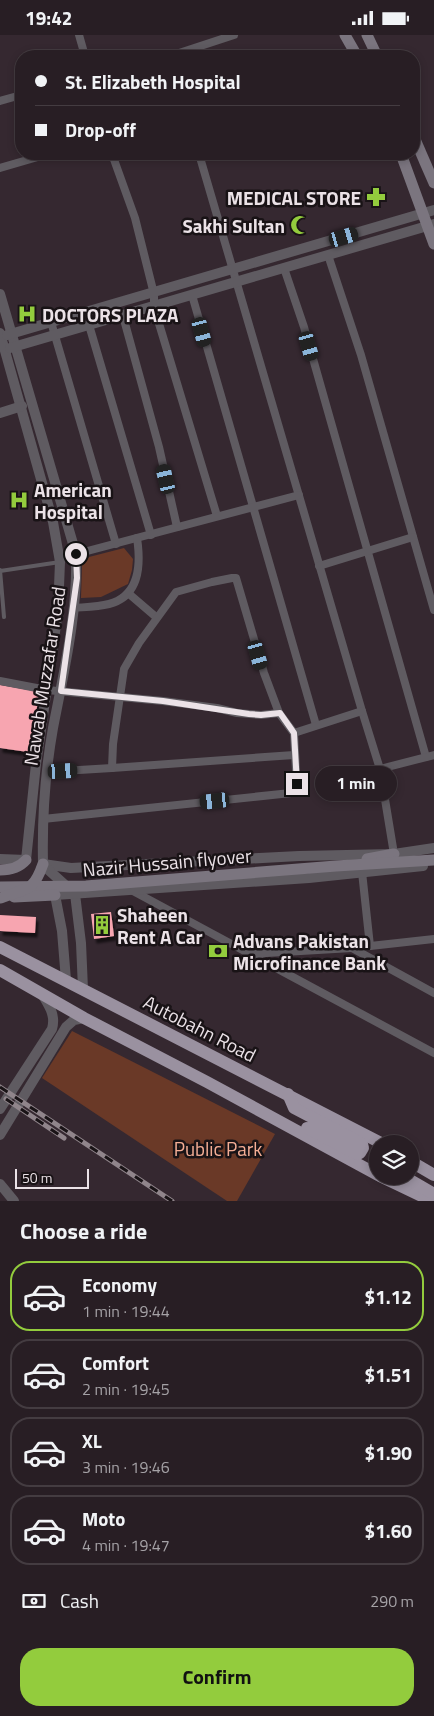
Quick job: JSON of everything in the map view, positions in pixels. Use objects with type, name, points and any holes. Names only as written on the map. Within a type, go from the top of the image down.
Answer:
[{"type":"highway","name":"Autobahn Road","points":[[0,947],[369,1137]]},
{"type":"highway","points":[[0,970],[84,1018],[369,1170]]},
{"type":"highway","points":[[272,1117],[294,1121],[357,1154],[360,1153],[363,1148],[362,1144],[294,1108],[288,1094]]},
{"type":"highway","points":[[419,1166],[432,1174]]},
{"type":"highway","points":[[419,1169],[432,1174]]},
{"type":"highway","points":[[419,1184],[434,1193]]},
{"type":"highway","points":[[399,1185],[432,1201]]},
{"type":"main road","points":[[345,35],[354,50]]},
{"type":"main road","points":[[367,35],[374,50]]},
{"type":"main road","points":[[420,151],[434,183]]},
{"type":"main road","points":[[404,160],[428,212],[434,244]]},
{"type":"main road","points":[[336,865],[394,854]]},
{"type":"main road","points":[[3,870],[18,867],[26,860]]},
{"type":"main road","points":[[336,865],[434,860]]},
{"type":"main road","points":[[0,894],[23,891],[32,886],[37,881],[43,864]]},
{"type":"main road","name":"Nazir Hussain flyover","points":[[0,894],[336,865]]},
{"type":"main road","points":[[0,894],[55,895]]},
{"type":"street","points":[[79,35],[84,50]]},
{"type":"street","points":[[188,50],[234,35]]},
{"type":"street","points":[[0,101],[15,97]]},
{"type":"street","points":[[0,168],[27,160]]},
{"type":"street","points":[[114,160],[134,218],[154,293],[154,307],[217,516]]},
{"type":"street","points":[[201,160],[380,769],[394,854]]},
{"type":"street","points":[[1,335],[12,334],[428,212]]},
{"type":"street","points":[[5,350],[431,225]]},
{"type":"street","points":[[328,255],[361,355],[434,610]]},
{"type":"street","points":[[284,268],[304,327],[368,551],[430,756],[380,769]]},
{"type":"street","name":"Nawab Muzzafar Road","points":[[0,295],[76,554],[77,578],[73,608],[61,691],[46,771],[43,864]]},
{"type":"street","points":[[192,295],[316,725]]},
{"type":"street","points":[[123,315],[159,447],[177,527]]},
{"type":"street","points":[[51,322],[116,544]]},
{"type":"street","points":[[89,325],[151,535]]},
{"type":"street","name":"Nawab Muzzafar Road","points":[[1,335],[53,522],[60,562],[58,611],[36,764],[26,860]]},
{"type":"street","points":[[0,413],[22,407]]},
{"type":"street","points":[[76,554],[299,495]]},
{"type":"street","points":[[319,566],[413,537]]},
{"type":"street","points":[[73,608],[110,604],[128,593],[139,573],[140,556],[137,538]]},
{"type":"street","points":[[43,819],[294,792],[297,790],[294,733],[280,713],[264,673],[236,578],[212,582],[176,592],[156,617],[139,643],[124,669],[113,744],[112,768]]},
{"type":"street","points":[[128,593],[156,617]]},
{"type":"street","points":[[0,681],[47,690],[120,696],[217,708],[237,713],[261,715],[280,713]]},
{"type":"street","points":[[294,733],[362,711]]},
{"type":"street","points":[[46,771],[294,755]]},
{"type":"street","points":[[43,864],[71,868],[299,856],[394,854],[434,848]]},
{"type":"street","points":[[0,859],[26,860]]},
{"type":"street","points":[[43,864],[75,894],[81,943],[83,989]]},
{"type":"street","points":[[37,881],[55,895],[309,878],[434,864]]},
{"type":"street","points":[[362,872],[370,946]]},
{"type":"street","points":[[133,891],[434,1053]]},
{"type":"street","points":[[55,895],[62,931],[66,980]]},
{"type":"street","points":[[249,954],[352,948],[434,939]]},
{"type":"street","points":[[352,948],[434,993]]},
{"type":"street","points":[[0,1109],[52,1029],[54,1022],[52,1012],[41,993]]},
{"type":"street","points":[[0,1135],[66,1027],[74,1020],[84,1018]]},
{"type":"street","points":[[4,1187],[14,1201]]},
{"type":"street","points":[[4,1187],[21,1201]]},
{"type":"lane","points":[[4,617],[0,570],[60,562]]},
{"type":"green space","points":[[124,548],[133,559],[128,584],[101,597],[81,598],[82,565],[89,557]]},
{"type":"green space","name":"Public Park","points":[[72,1031],[275,1134],[237,1201],[227,1201],[42,1078]]},
{"type":"building","points":[[0,685],[40,692],[28,752],[0,748]]},
{"type":"building","name":"Shaheen Rent A Car","points":[[111,912],[114,936],[94,939],[91,914]]},
{"type":"building","points":[[0,915],[36,917],[35,933],[0,931]]},
{"type":"railway","points":[[0,1087],[172,1201]]},
{"type":"railway","points":[[6,1099],[64,1138]]},
{"type":"place","name":"MEDICAL STORE","points":[[376,197]]},
{"type":"place","name":"Sakhi Sultan","points":[[300,225]]},
{"type":"place","name":"DOCTORS PLAZA","points":[[27,314]]},
{"type":"place","name":"American Hospital","points":[[19,500]]},
{"type":"place","name":"Shaheen Rent A Car","points":[[102,925]]},
{"type":"place","name":"Advans Pakistan Microfinance Bank","points":[[218,951]]},
{"type":"route","points":[[76,554],[77,578],[61,691],[163,701],[217,708],[237,713],[261,715],[280,713],[294,733],[297,784]]}]
